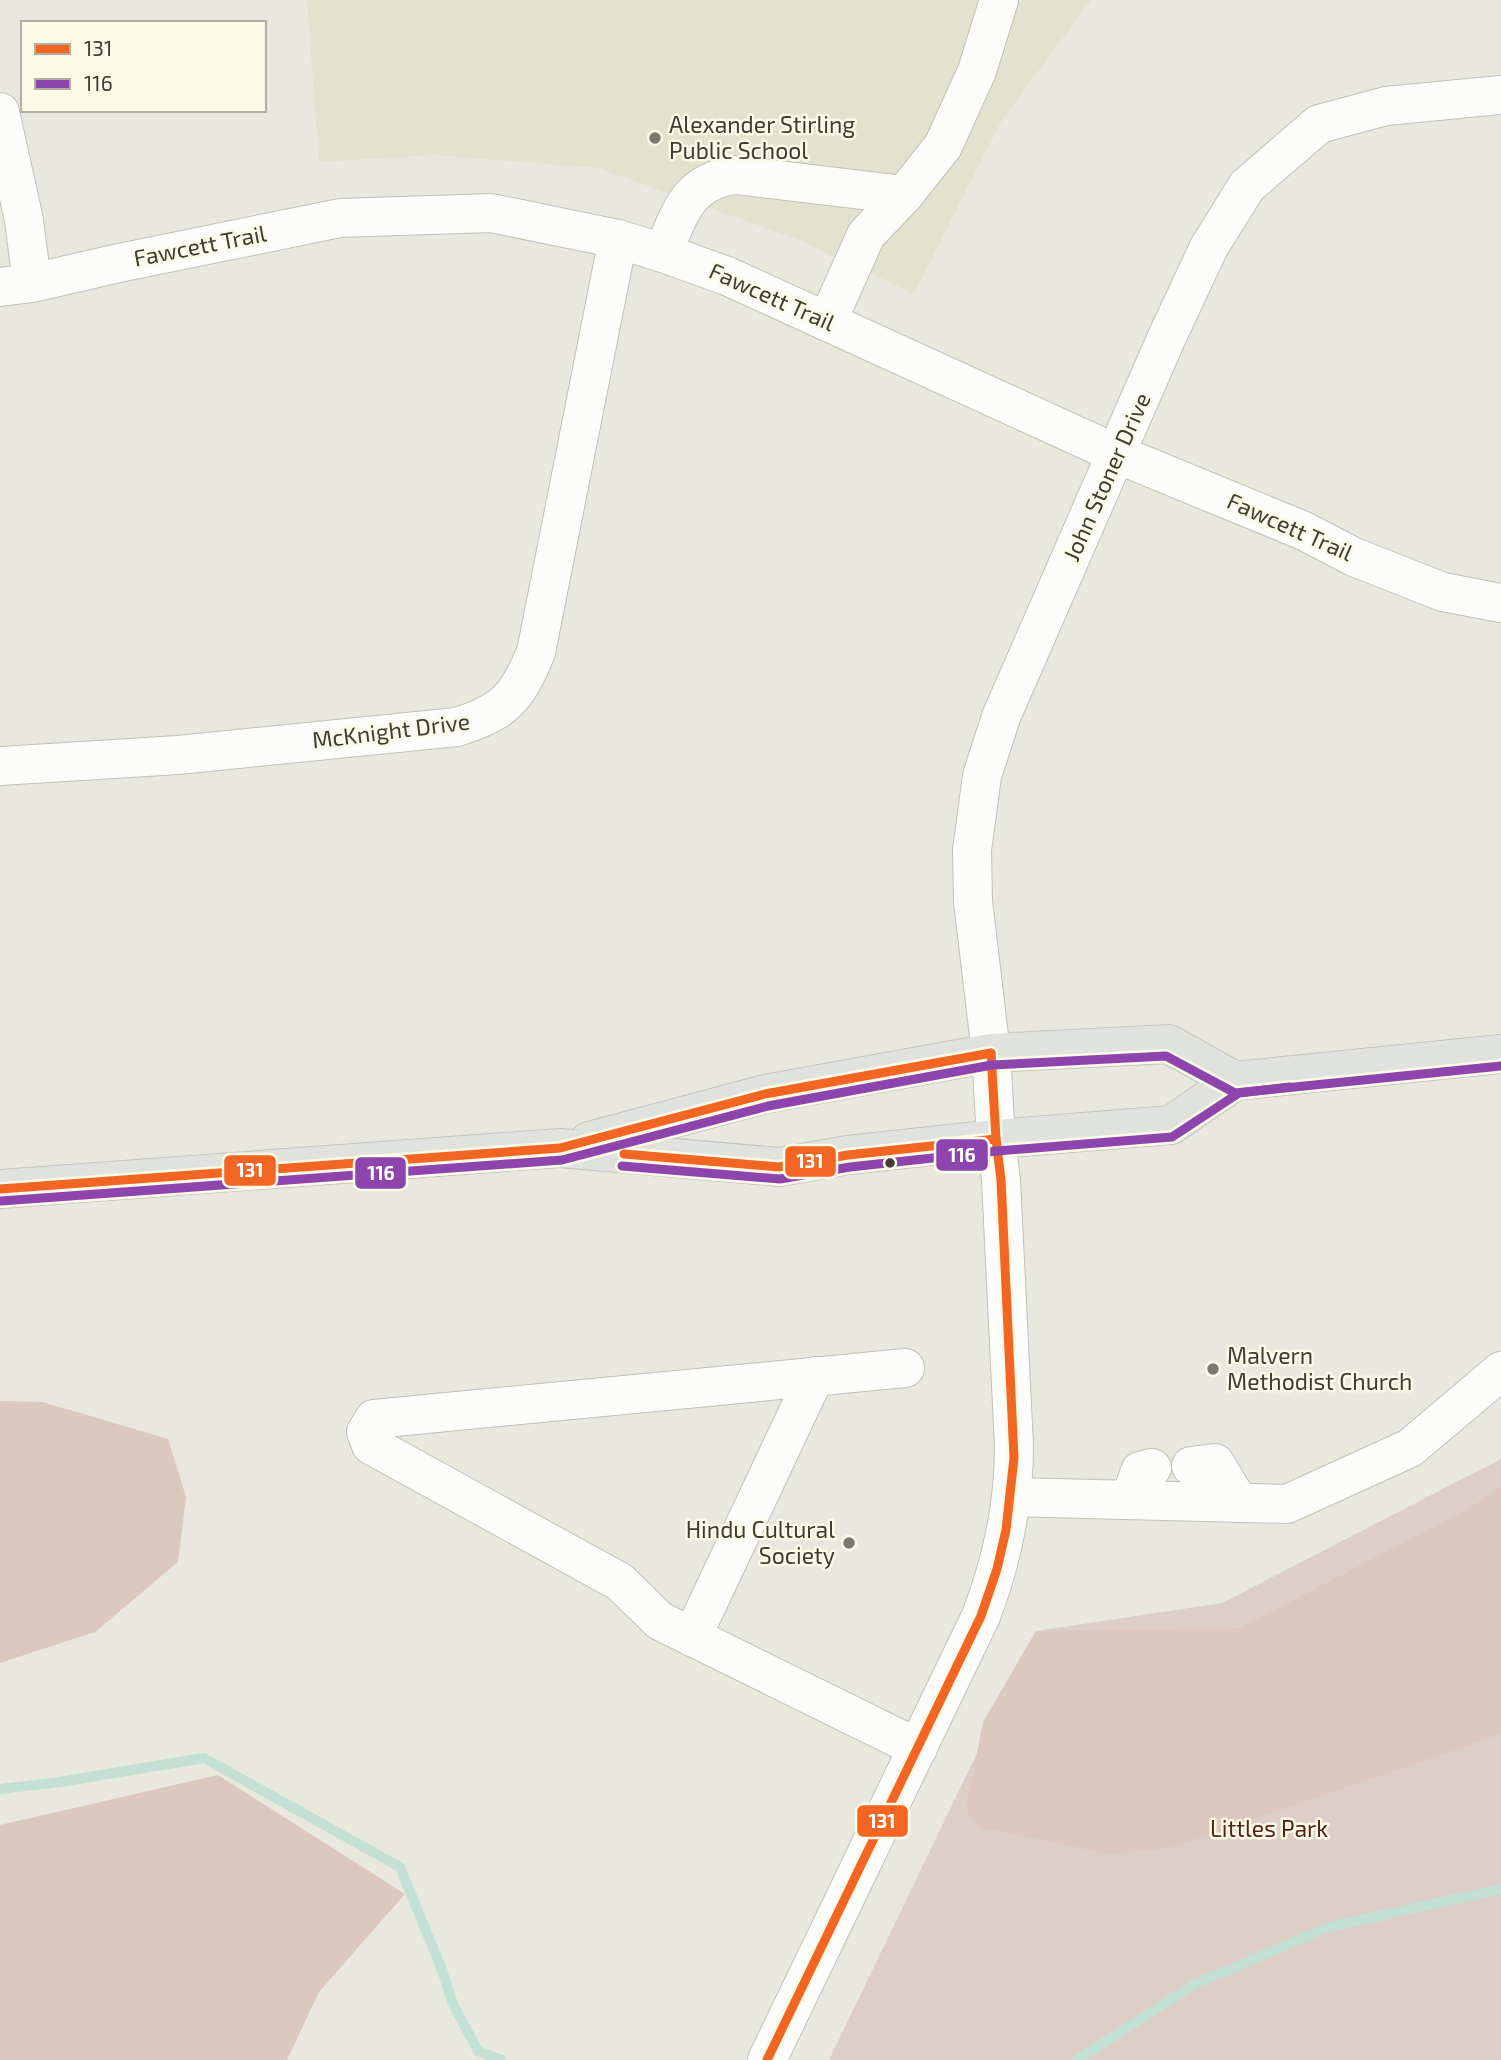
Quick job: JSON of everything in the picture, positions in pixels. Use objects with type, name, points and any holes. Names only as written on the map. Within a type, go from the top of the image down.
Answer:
[{"type":"main road","points":[[560,1149],[765,1094],[991,1053],[1170,1044],[1235,1081]]},
{"type":"main road","points":[[0,1189],[560,1149],[779,1167],[848,1155],[996,1139],[1171,1125],[1235,1081],[1501,1054]]},
{"type":"street","points":[[827,322],[866,235],[904,195],[943,146],[977,71],[999,0]]},
{"type":"street","name":"John Stoner Drive","points":[[767,2060],[985,1605],[1000,1558],[1011,1497],[1014,1446],[1001,1180],[991,1053],[973,901],[972,850],[982,776],[1001,717],[1166,339],[1209,247],[1247,186],[1319,124],[1386,106],[1501,94]]},
{"type":"street","points":[[0,112],[24,220],[16,285]]},
{"type":"street","points":[[663,253],[684,205],[692,194],[723,177],[736,175],[904,195]]},
{"type":"street","name":"Fawcett Trail","points":[[16,285],[340,218],[491,213],[618,239],[727,276],[1117,454],[1304,531],[1354,557],[1443,592],[1501,604]]},
{"type":"street","name":"McKnight Drive","points":[[0,766],[178,755],[457,727],[486,718],[509,702],[526,676],[536,652],[618,239]]},
{"type":"street","points":[[905,1368],[374,1419],[366,1432],[371,1446],[620,1582],[660,1621],[918,1748]]},
{"type":"street","points":[[1011,1497],[1287,1504],[1410,1448],[1501,1371]]},
{"type":"street","points":[[692,1637],[815,1376]]},
{"type":"street","points":[[1191,1466],[1215,1463],[1239,1503]]},
{"type":"street","points":[[1130,1500],[1140,1471],[1152,1468]]},
{"type":"shaded area","name":"Alexander Stirling Public School","points":[[307,0],[1091,0],[1002,120],[914,294],[797,239],[598,168],[435,155],[319,162]]},
{"type":"shaded area","points":[[0,1401],[43,1402],[168,1439],[186,1497],[178,1562],[95,1632],[0,1663]]},
{"type":"shaded area","points":[[1501,1487],[1501,1734],[1170,1848],[1109,1854],[978,1827],[966,1809],[983,1722],[1036,1631],[1240,1628],[1470,1508]]},
{"type":"shaded area","points":[[218,1775],[405,1894],[319,1992],[287,2060],[0,2060],[0,1825]]},
{"type":"green space","name":"Littles Park","points":[[1501,1459],[1501,2060],[829,2060],[1036,1631],[1222,1603]]},
{"type":"waterway","points":[[0,1789],[204,1758],[400,1867],[453,2004],[478,2051],[501,2060]]},
{"type":"waterway","points":[[1077,2060],[1193,1985],[1329,1927],[1501,1889]]},
{"type":"transit line","name":"131","points":[[0,1189],[560,1148],[765,1094],[991,1053]]},
{"type":"transit line","name":"131","points":[[767,2060],[981,1616],[997,1569],[1006,1530],[1014,1458],[1001,1180],[991,1053]]},
{"type":"transit line","name":"116","points":[[1,1201],[562,1160],[768,1106],[992,1065],[1166,1056],[1235,1093],[1501,1066]]},
{"type":"transit line","name":"116","points":[[622,1166],[780,1179],[850,1167],[997,1151],[1172,1137],[1239,1093],[1290,1087]]},
{"type":"transit line","name":"131","points":[[624,1154],[779,1167],[848,1155],[996,1139]]},
{"type":"place","name":"Alexander Stirling Public School","points":[[655,138]]},
{"type":"place","name":"Malvern Methodist Church","points":[[1213,1369]]},
{"type":"place","name":"Hindu Cultural Society","points":[[849,1543]]}]
